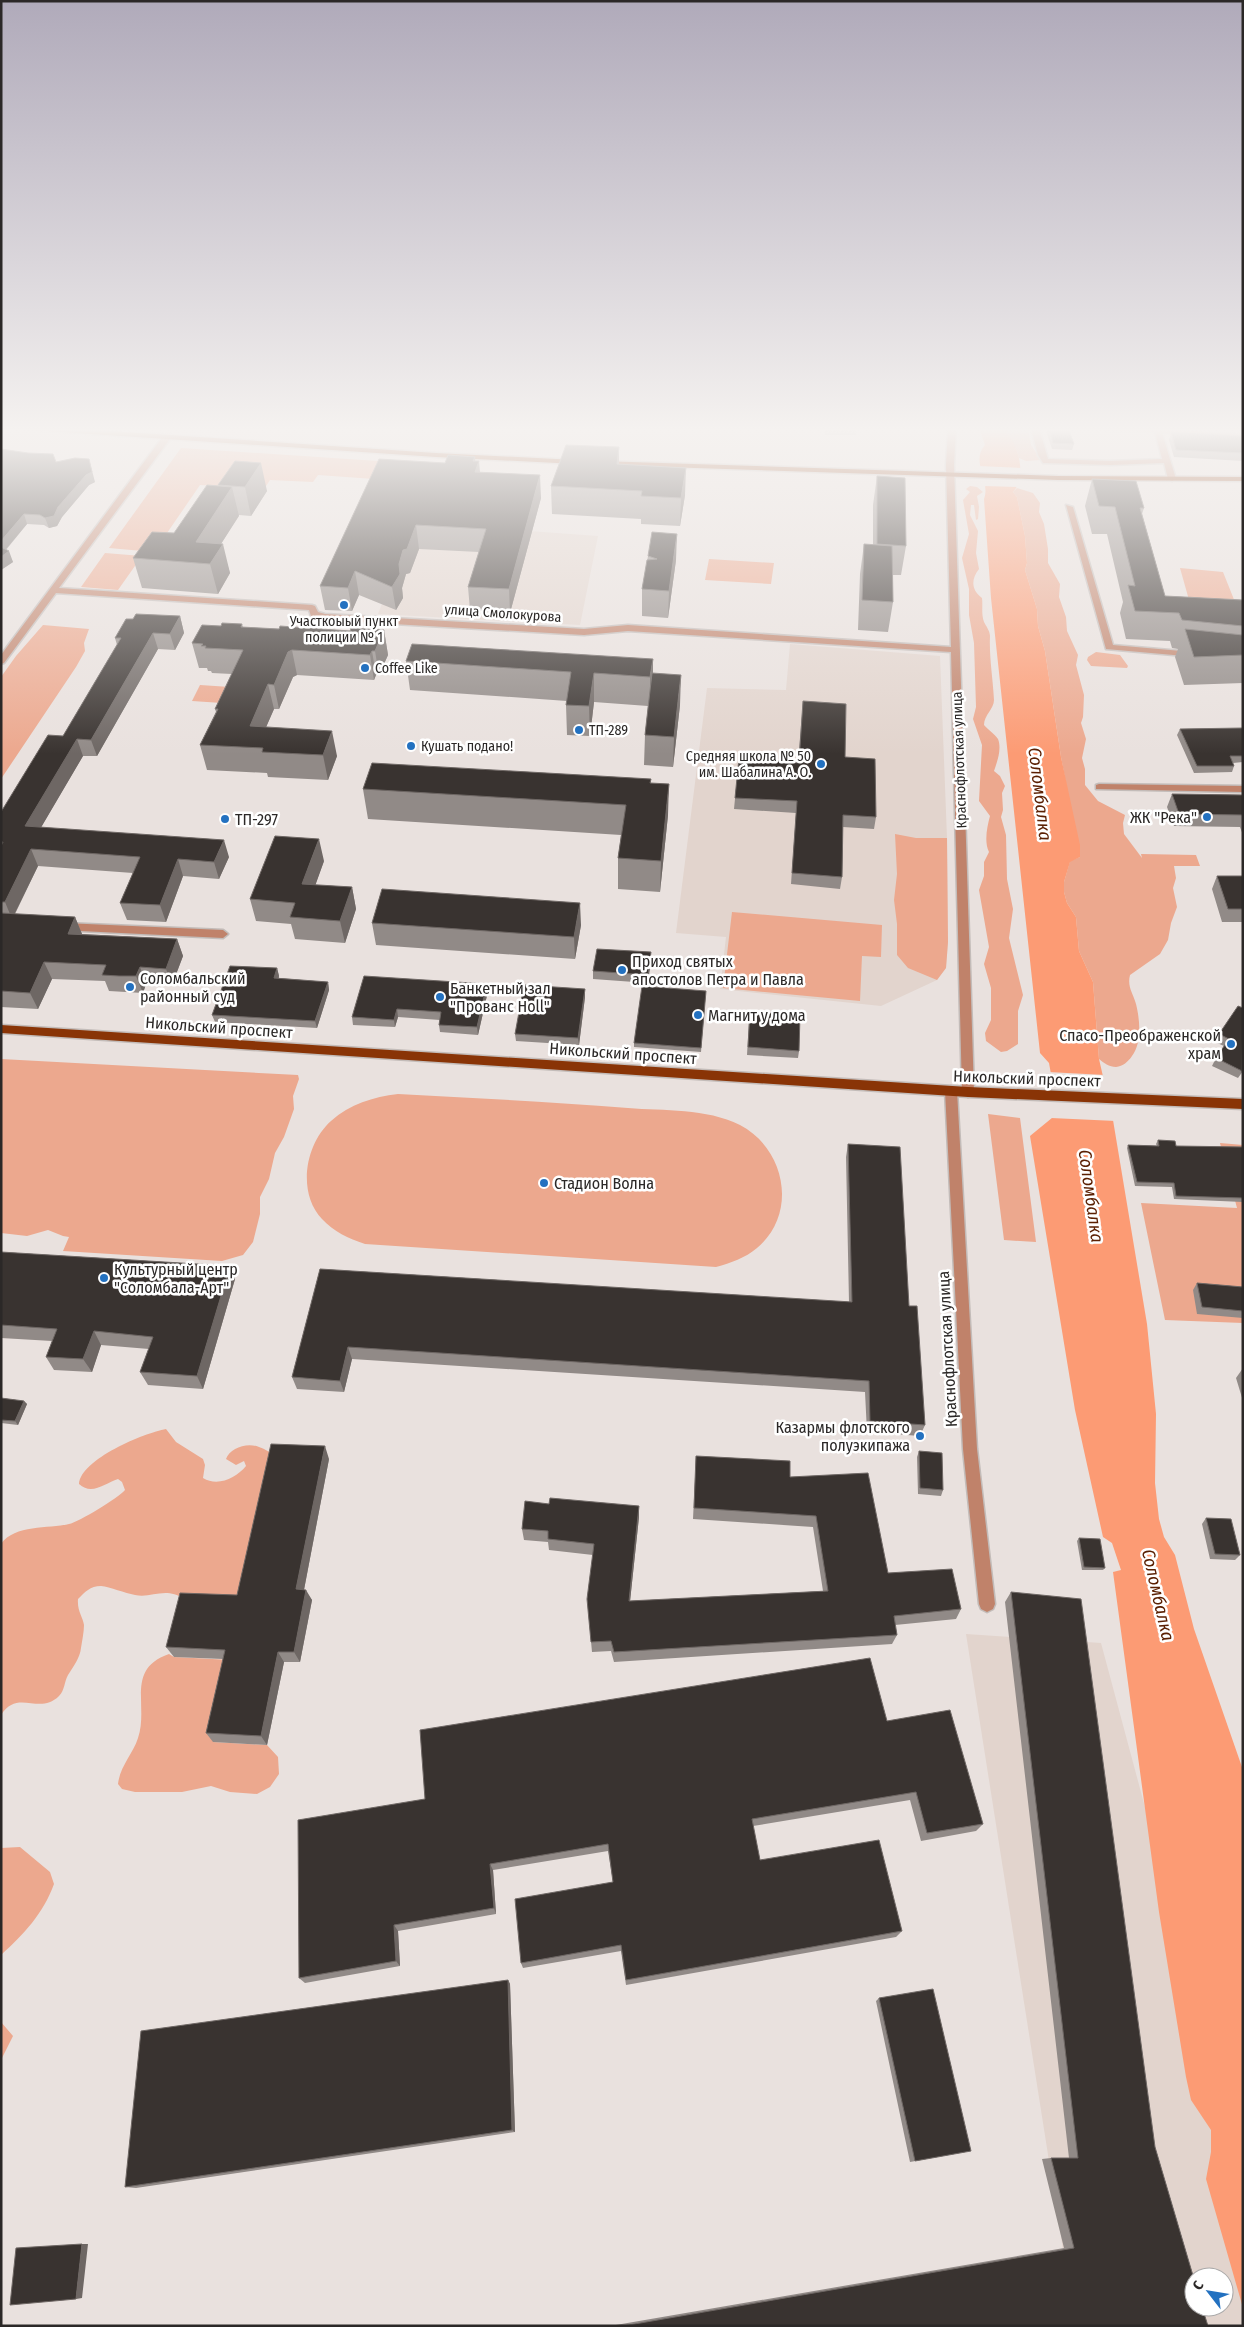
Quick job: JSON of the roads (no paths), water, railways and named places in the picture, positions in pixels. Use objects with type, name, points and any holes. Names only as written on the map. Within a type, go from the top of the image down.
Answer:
[{"type":"main road","name":"Никольский проспект","points":[[1,1030],[951,1091],[1243,1104]]},
{"type":"street","points":[[1,661],[93,537]]},
{"type":"street","name":"Краснофлотская улица","points":[[953,537],[968,1092]]},
{"type":"street","points":[[1077,537],[1109,647],[1204,656]]},
{"type":"street","name":"улица Смолокурова","points":[[54,590],[312,608],[314,614],[324,617],[566,631],[628,628],[956,650]]},
{"type":"street","points":[[1099,788],[1243,789]]},
{"type":"street","points":[[52,926],[223,934]]},
{"type":"street","name":"Краснофлотская улица","points":[[951,1091],[970,1449],[987,1604]]},
{"type":"water","name":"Соломбалка","points":[[987,537],[1025,537],[1027,563],[1025,570],[1037,609],[1038,626],[1045,651],[1061,757],[1080,845],[1080,857],[1070,862],[1064,882],[1064,892],[1067,903],[1076,917],[1079,951],[1093,982],[1099,1059],[1113,1120],[1147,1324],[1156,1414],[1155,1483],[1159,1519],[1164,1537],[1175,1555],[1194,1629],[1243,1770],[1243,2308],[1234,2277],[1234,2267],[1231,2267],[1206,2179],[1211,2152],[1211,2130],[1191,2100],[1186,2077],[1159,1912],[1113,1572],[1121,1570],[1112,1543],[1103,1537],[1075,1410],[1030,1136],[1058,1113],[1049,1063],[1040,1053],[991,598]]},
{"type":"place","name":"Участкоыый пункт полиции № 1","points":[[344,605]]},
{"type":"place","name":"Coffee Like","points":[[365,668]]},
{"type":"place","name":"ТП-289","points":[[579,730]]},
{"type":"place","name":"Кушать подано!","points":[[411,746]]},
{"type":"place","name":"Средняя школа № 50 им. Шабалина А. О.","points":[[821,764]]},
{"type":"place","name":"ЖК \"Река\"","points":[[1207,817]]},
{"type":"place","name":"ТП-297","points":[[225,819]]},
{"type":"place","name":"Приход святых апостолов Петра и Павла","points":[[622,970]]},
{"type":"place","name":"Соломбальский районный суд","points":[[130,987]]},
{"type":"place","name":"Банкетный зал \"Прованс Holl\"","points":[[440,997]]},
{"type":"place","name":"Магнит у дома","points":[[698,1015]]},
{"type":"place","name":"Спасо-Преображенской храм","points":[[1231,1044]]},
{"type":"place","name":"Стадион Волна","points":[[544,1183]]},
{"type":"place","name":"Культурный центр \"Соломбала-Арт\"","points":[[104,1278]]},
{"type":"place","name":"Казармы флотского полуэкипажа","points":[[920,1436]]}]
